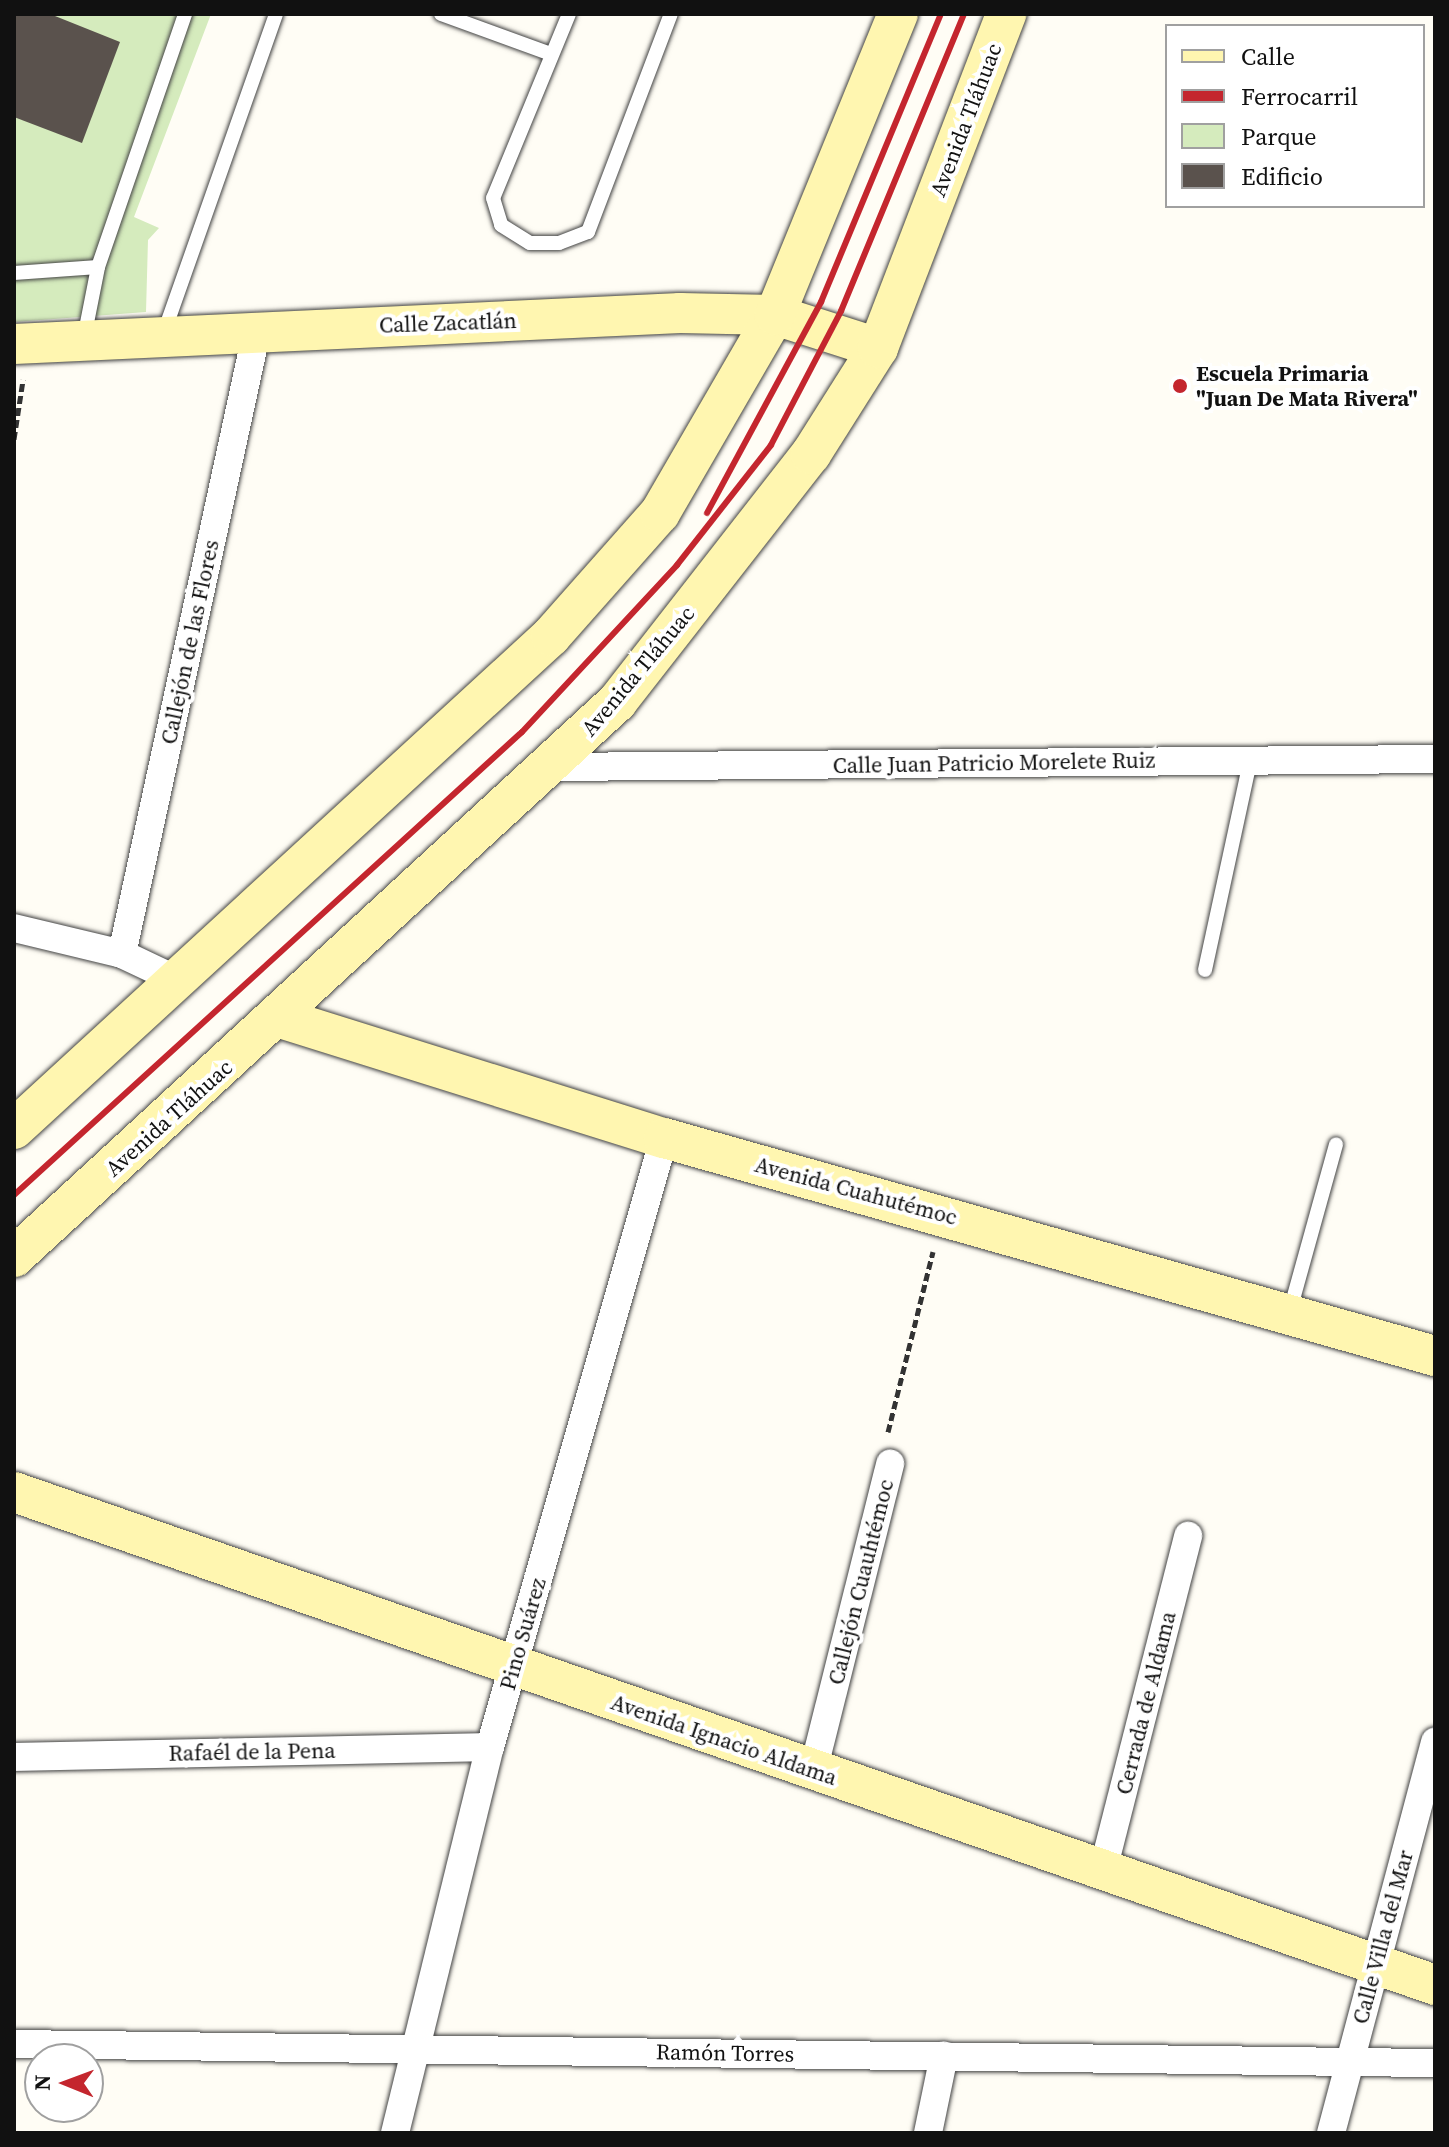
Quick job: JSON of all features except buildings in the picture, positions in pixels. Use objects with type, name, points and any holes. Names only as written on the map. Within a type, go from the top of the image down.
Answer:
[{"type":"street","points":[[14,1129],[551,636],[660,513],[775,315],[898,14]]},
{"type":"street","name":"Avenida Tláhuac","points":[[14,1257],[553,767],[617,702],[811,454],[878,348],[1006,14]]},
{"type":"street","name":"Calle Zacatlán","points":[[21,344],[257,330],[680,313],[775,315],[878,348]]},
{"type":"street","name":"Callejón de las Flores","points":[[122,954],[257,330]]},
{"type":"street","name":"Calle Juan Patricio Morelete Ruiz","points":[[553,767],[1435,759]]},
{"type":"street","points":[[14,928],[122,954],[177,980]]},
{"type":"street","name":"Avenida Cuahutémoc","points":[[280,1018],[664,1138],[942,1214],[1435,1356]]},
{"type":"street","name":"Pino Suárez","points":[[395,2133],[490,1747],[664,1138]]},
{"type":"street","name":"Callejón Cuauhtémoc","points":[[813,1771],[890,1464]]},
{"type":"street","name":"Avenida Ignacio Aldama","points":[[14,1492],[1435,1985]]},
{"type":"street","name":"Cerrada de Aldama","points":[[1103,1870],[1188,1536]]},
{"type":"street","name":"Calle Villa del Mar","points":[[1331,2133],[1435,1742]]},
{"type":"street","name":"Rafaél de la Pena","points":[[14,1757],[490,1747]]},
{"type":"street","name":"Ramón Torres","points":[[14,2044],[1435,2063]]},
{"type":"street","points":[[928,2133],[944,2056]]},
{"type":"lane","points":[[83,341],[98,267],[185,14]]},
{"type":"lane","points":[[163,335],[276,14]]},
{"type":"lane","points":[[441,14],[551,54]]},
{"type":"lane","points":[[569,14],[493,198],[501,225],[530,243],[559,243],[588,232],[671,14]]},
{"type":"lane","points":[[14,273],[98,267]]},
{"type":"lane","points":[[1205,970],[1250,761]]},
{"type":"lane","points":[[1289,1314],[1336,1144]]},
{"type":"path","points":[[14,439],[21,344]]},
{"type":"path","name":"Callejón Cuauhtémoc","points":[[890,1464],[880,1462],[942,1214]]},
{"type":"green space","points":[[14,14],[211,14],[134,217],[159,228],[148,240],[146,312],[14,322]]},
{"type":"railway","points":[[707,513],[821,302],[941,14]]},
{"type":"railway","points":[[14,1195],[522,732],[677,565],[771,445],[841,311],[964,14]]},
{"type":"place","name":"Escuela Primaria \"Juan De Mata Rivera\"","points":[[1180,386]]}]
